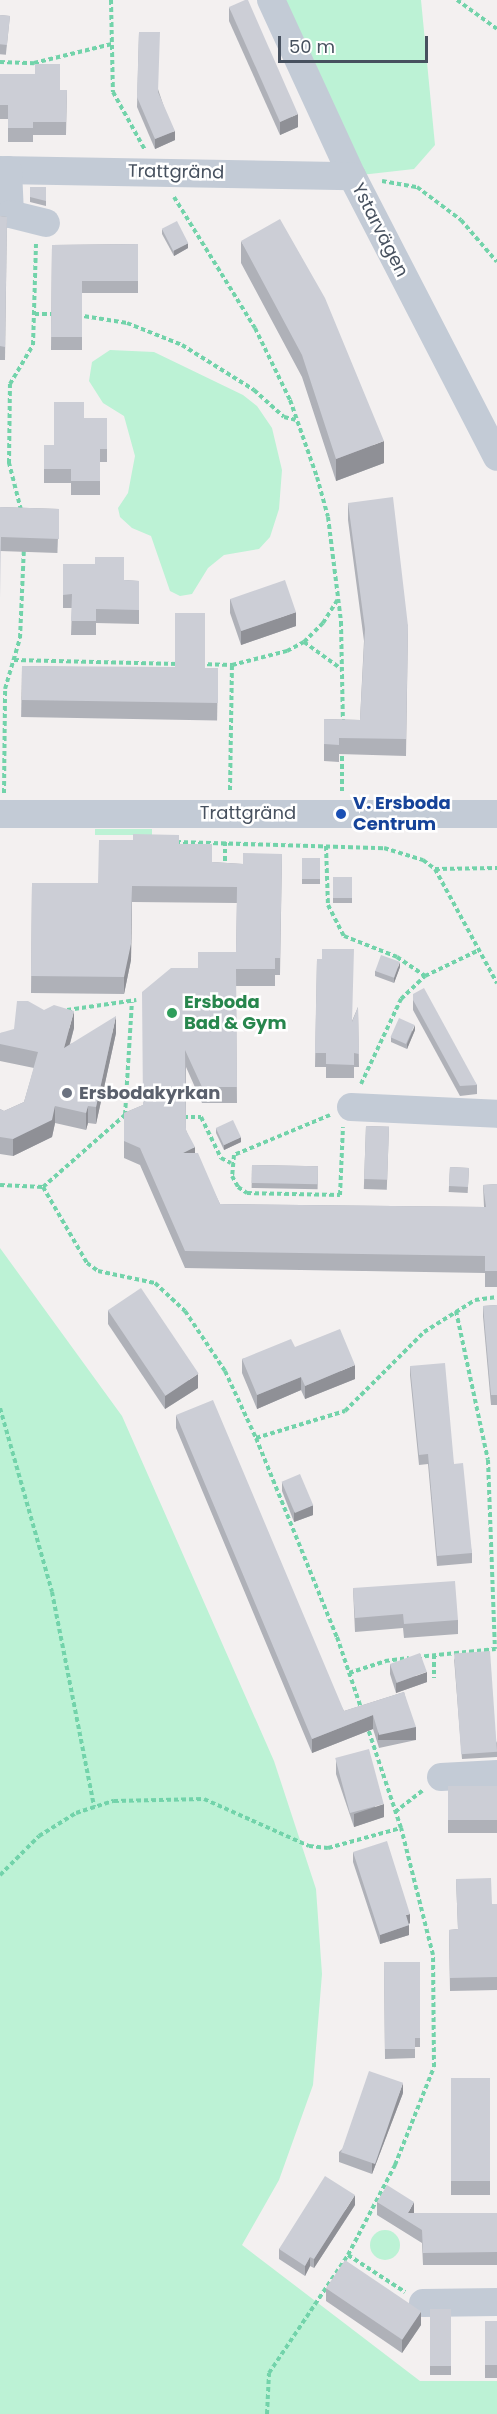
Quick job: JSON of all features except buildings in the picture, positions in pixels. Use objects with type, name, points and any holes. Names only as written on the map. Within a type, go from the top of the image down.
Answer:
[{"type":"street","name":"Ystarvägen","points":[[271,0],[352,176],[497,457]]},
{"type":"street","name":"Trattgränd","points":[[4,170],[352,176]]},
{"type":"street","points":[[4,170],[10,214],[41,222]]},
{"type":"street","name":"Trattgränd","points":[[2,814],[230,812],[497,814]]},
{"type":"street","points":[[351,1107],[497,1114]]},
{"type":"street","points":[[441,1777],[497,1774]]},
{"type":"street","points":[[423,2303],[497,2302]]},
{"type":"path","points":[[111,0],[113,93],[255,328],[296,420],[328,517],[338,598],[343,670],[342,730]]},
{"type":"path","points":[[457,0],[497,29]]},
{"type":"path","points":[[0,62],[34,63],[112,44]]},
{"type":"path","points":[[352,176],[417,187],[461,220],[497,262]]},
{"type":"path","points":[[23,520],[9,463],[10,384],[33,345],[41,222]]},
{"type":"path","points":[[35,314],[98,315],[182,345],[254,390],[284,417],[296,420]]},
{"type":"path","points":[[2,814],[5,689],[20,638],[24,540]]},
{"type":"path","points":[[198,664],[232,665],[261,660],[304,642],[323,623],[338,598]]},
{"type":"path","points":[[304,642],[343,670]]},
{"type":"path","points":[[14,660],[186,664]]},
{"type":"path","points":[[230,812],[232,665]]},
{"type":"path","points":[[341,813],[342,742]]},
{"type":"path","points":[[173,842],[384,848],[423,860],[435,869],[497,983]]},
{"type":"path","points":[[225,843],[225,874]]},
{"type":"path","points":[[326,846],[328,905],[344,936],[397,957],[425,975]]},
{"type":"path","points":[[435,869],[497,868]]},
{"type":"path","points":[[63,1010],[134,1001],[125,1115]]},
{"type":"path","points":[[0,1185],[43,1187],[125,1115],[136,1115]]},
{"type":"path","points":[[179,1117],[201,1117],[221,1158],[231,1163]]},
{"type":"path","points":[[43,1187],[87,1263],[98,1271],[155,1283],[184,1311],[225,1371],[256,1438],[349,1673],[400,1828],[433,1955],[434,2067],[395,2165],[348,2255],[270,2373],[267,2414]]},
{"type":"path","points":[[256,1438],[345,1411],[424,1332],[475,1300],[497,1297]]},
{"type":"path","points":[[349,1673],[385,1661],[496,1649],[488,1460],[456,1311]]},
{"type":"path","points":[[0,1408],[52,1593],[94,1807]]},
{"type":"path","points":[[434,1656],[434,1678]]},
{"type":"path","points":[[395,1812],[441,1777]]},
{"type":"path","points":[[0,1875],[39,1836],[76,1813],[114,1801],[161,1797],[204,1799],[309,1846],[328,1848],[400,1828]]},
{"type":"path","points":[[348,2255],[423,2303]]},
{"type":"green space","points":[[271,0],[421,0],[435,145],[414,169],[352,176]]},
{"type":"green space","points":[[110,350],[154,352],[243,395],[257,406],[272,428],[282,470],[279,509],[270,537],[259,549],[224,555],[208,568],[192,594],[180,596],[170,591],[151,536],[132,528],[120,517],[118,508],[128,493],[135,456],[124,416],[103,403],[89,381],[92,362]]},
{"type":"green space","points":[[95,829],[152,829],[152,835],[95,835]]},
{"type":"green space","points":[[0,1248],[122,1416],[274,1761],[316,1889],[322,1974],[313,2085],[279,2180],[242,2245],[420,2381],[497,2381],[497,2414],[0,2414]]},
{"type":"green space","points":[[385,2230],[391,2231],[399,2239],[399,2251],[391,2259],[385,2260],[379,2259],[371,2251],[370,2245],[371,2239],[379,2231]]},
{"type":"place","name":"V. Ersboda Centrum","points":[[341,814]]},
{"type":"place","name":"Ersboda Bad & Gym","points":[[172,1013]]},
{"type":"place","name":"Ersbodakyrkan","points":[[67,1093]]}]
